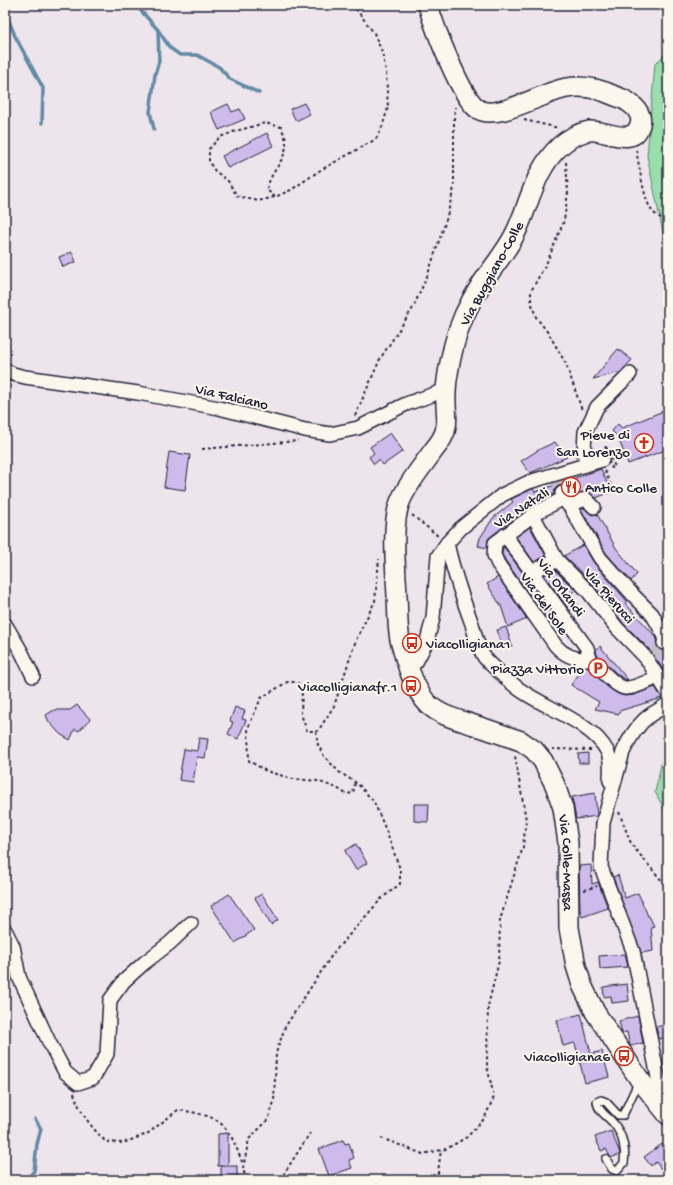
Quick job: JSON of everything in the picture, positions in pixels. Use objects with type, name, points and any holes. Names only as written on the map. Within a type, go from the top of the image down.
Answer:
[{"type":"street","points":[[428,5],[440,38],[464,92],[479,110],[492,113],[504,111],[561,89],[570,87],[591,88],[620,98],[632,105],[640,116],[641,120],[639,130],[634,135]]},
{"type":"street","name":"Via Buggiano-Colle","points":[[408,666],[398,625],[395,530],[399,504],[404,493],[438,445],[445,432],[447,424],[446,390],[454,343],[460,326],[482,284],[514,236],[536,181],[547,161],[560,146],[574,136],[587,132],[597,131],[626,137],[634,135]]},
{"type":"street","name":"Via Falciano","points":[[5,370],[12,374],[31,378],[138,393],[219,408],[305,430],[330,434],[358,428],[406,404],[446,390]]},
{"type":"street","points":[[586,464],[584,451],[585,432],[597,407],[630,374]]},
{"type":"street","points":[[408,666],[416,662],[427,641],[433,618],[438,556],[447,543],[461,528],[502,494],[529,482],[604,459]]},
{"type":"street","points":[[565,499],[600,558],[652,614],[666,638],[664,643]]},
{"type":"street","name":"Via Natali","points":[[500,539],[533,515],[565,499],[586,499],[594,507]]},
{"type":"street","name":"Via Pierucci","points":[[533,515],[557,560],[587,590],[617,628],[650,659],[658,677],[668,693]]},
{"type":"street","name":"Via Orlandi","points":[[500,539],[531,572],[587,648],[590,659]]},
{"type":"street","name":"Via del Sole","points":[[500,539],[494,555],[498,564],[549,638],[561,652],[570,657],[590,659]]},
{"type":"street","points":[[447,543],[452,567],[479,646],[485,658],[518,689],[578,723],[599,740],[607,751],[610,763],[610,795]]},
{"type":"street","points":[[531,572],[557,560]]},
{"type":"street","points":[[5,624],[21,651],[33,676]]},
{"type":"street","points":[[590,659],[614,682],[624,688],[658,677]]},
{"type":"street","name":"Via Colle-Massa","points":[[408,666],[422,696],[436,711],[522,741],[539,755],[546,767],[555,785],[563,808],[568,843],[569,928],[576,966],[582,985],[595,1012],[640,1080],[666,1113]]},
{"type":"street","points":[[666,1113],[633,951],[601,867],[601,861],[603,824],[623,752],[628,742],[644,720],[668,703]]},
{"type":"street","points":[[5,930],[12,946],[18,977],[65,1072],[78,1083],[94,1078],[107,1054],[110,1000],[124,981],[170,943],[191,923]]},
{"type":"lane","points":[[606,1159],[612,1169],[617,1170],[624,1164],[625,1150],[620,1133],[597,1105],[597,1102],[601,1100],[606,1102],[618,1115],[623,1115],[640,1080]]},
{"type":"path","points":[[275,197],[267,190],[268,182],[283,157],[286,142],[281,127],[265,123],[236,131],[220,137],[209,149],[209,162],[215,170],[228,181],[237,196],[258,201],[275,197],[291,190],[319,171],[376,138],[382,127],[388,108],[386,71],[382,52],[374,33],[353,5]]},
{"type":"path","points":[[349,431],[380,359],[413,308],[428,274],[446,220],[454,188],[454,119],[456,103]]},
{"type":"path","points":[[522,120],[560,128],[567,136],[566,162],[568,192],[564,221],[547,262],[531,291],[531,301],[536,317],[566,364],[588,426]]},
{"type":"path","points":[[634,135],[646,200],[652,213],[662,219],[668,220]]},
{"type":"path","points":[[202,449],[305,441]]},
{"type":"path","points":[[612,488],[604,459],[624,451]]},
{"type":"path","points":[[399,504],[447,543]]},
{"type":"path","points":[[355,783],[353,792],[346,794],[337,788],[317,781],[293,779],[266,771],[249,761],[248,728],[261,698],[286,682],[297,682],[302,689],[301,714],[306,731],[318,731],[334,706],[356,640],[375,601],[380,557]]},
{"type":"path","points":[[244,1166],[249,1139],[268,1120],[274,1102],[276,1052],[285,1027],[334,952],[382,898],[400,884],[400,869],[374,802],[355,783],[339,772],[324,756],[318,745],[316,731]]},
{"type":"path","points":[[381,1138],[423,1154],[446,1149],[467,1137],[484,1119],[494,1097],[487,1066],[488,1006],[499,961],[500,920],[524,847],[526,820],[514,746],[507,736]]},
{"type":"path","points":[[531,747],[607,751]]},
{"type":"path","points":[[610,795],[635,849],[668,888]]},
{"type":"path","points":[[568,896],[607,882]]},
{"type":"path","points":[[76,1081],[74,1093],[78,1106],[93,1129],[106,1142],[123,1143],[147,1134],[178,1110],[195,1112],[218,1121],[232,1138],[244,1166],[246,1180]]},
{"type":"path","points":[[280,1180],[310,1133]]},
{"type":"path","points":[[437,1180],[441,1150]]},
{"type":"green space","points":[[668,51],[668,257],[647,156],[655,64]]},
{"type":"green space","points":[[668,744],[668,816],[655,792],[665,747]]},
{"type":"building","points":[[304,103],[310,114],[296,121],[290,109]]},
{"type":"building","points":[[228,104],[232,112],[240,109],[245,119],[219,130],[211,112]]},
{"type":"building","points":[[267,133],[273,146],[228,168],[222,156]]},
{"type":"building","points":[[72,252],[76,262],[63,267],[59,257]]},
{"type":"building","points":[[618,349],[632,360],[621,372],[593,379]]},
{"type":"building","name":"Pieve di San Lorenzo","points":[[668,409],[668,449],[628,464],[618,437],[612,431],[618,424],[622,428]]},
{"type":"building","points":[[390,433],[403,451],[383,465],[379,460],[374,464],[369,457],[374,453],[370,447]]},
{"type":"building","points":[[555,442],[567,457],[530,473],[521,461],[540,449]]},
{"type":"building","points":[[169,452],[190,455],[185,490],[164,487]]},
{"type":"building","points":[[601,469],[611,492],[596,498],[587,491],[572,495],[566,486],[558,486],[555,489],[554,494],[531,506],[490,537],[488,539],[487,548],[478,546],[480,538],[493,518],[513,502],[511,499],[532,489],[535,492]]},
{"type":"building","points":[[584,508],[592,515],[597,514],[616,548],[637,574],[631,581],[606,553],[581,509]]},
{"type":"building","points":[[530,527],[546,556],[534,562],[516,537]]},
{"type":"building","points":[[583,545],[594,563],[627,601],[625,603],[657,638],[656,644],[658,648],[661,651],[668,650],[668,678],[652,652],[623,623],[593,584],[564,556]]},
{"type":"building","points":[[503,547],[555,618],[549,622],[505,560],[502,554]]},
{"type":"building","points":[[555,570],[575,590],[571,594],[578,605],[570,611],[544,575]]},
{"type":"building","points":[[498,577],[527,619],[508,627],[501,606],[487,584]]},
{"type":"building","points":[[506,627],[512,646],[503,649],[497,630]]},
{"type":"building","points":[[600,646],[628,680],[617,674],[597,655],[596,650]]},
{"type":"building","points":[[584,667],[587,667],[618,694],[625,696],[634,695],[655,687],[662,698],[619,711],[619,714],[595,709],[599,702],[571,685]]},
{"type":"building","points":[[77,705],[90,719],[79,731],[75,729],[70,740],[60,734],[49,722],[46,715],[54,710],[70,710]]},
{"type":"building","points":[[235,707],[245,711],[242,719],[246,720],[238,739],[228,734],[233,722],[230,721]]},
{"type":"building","points":[[199,738],[208,739],[205,758],[197,757],[193,782],[179,780],[184,749],[197,751]]},
{"type":"building","points":[[588,753],[588,763],[579,763],[578,754]]},
{"type":"building","points":[[595,793],[597,816],[576,819],[572,797]]},
{"type":"building","points":[[414,804],[429,804],[428,822],[414,821]]},
{"type":"building","points":[[356,844],[367,863],[356,870],[345,851]]},
{"type":"building","points":[[591,865],[592,884],[598,882],[608,908],[582,917],[580,910],[579,866]]},
{"type":"building","points":[[618,875],[625,898],[638,893],[654,926],[651,927],[653,951],[641,953],[613,877]]},
{"type":"building","points":[[229,894],[254,930],[235,943],[211,906]]},
{"type":"building","points":[[262,894],[278,920],[271,925],[255,898]]},
{"type":"building","points":[[625,954],[628,967],[600,969],[599,956]]},
{"type":"building","points":[[627,984],[629,1001],[612,1003],[611,996],[604,997],[603,987]]},
{"type":"building","points":[[581,1014],[591,1054],[602,1051],[609,1077],[585,1083],[575,1043],[563,1046],[557,1020]]},
{"type":"building","points":[[638,1016],[643,1043],[630,1046],[627,1032],[622,1033],[619,1021]]},
{"type":"building","points":[[668,1024],[668,1037],[659,1039],[656,1027]]},
{"type":"building","points":[[611,1131],[620,1154],[611,1158],[606,1149],[601,1151],[595,1137]]},
{"type":"building","points":[[228,1133],[228,1166],[218,1166],[218,1134]]},
{"type":"building","points":[[343,1140],[345,1144],[349,1143],[354,1158],[349,1160],[352,1168],[329,1176],[319,1149]]},
{"type":"building","points":[[662,1144],[668,1153],[668,1164],[661,1169],[656,1162],[651,1166],[644,1157]]},
{"type":"building","points":[[221,1166],[237,1166],[237,1180],[221,1180]]},
{"type":"waterway","points":[[136,5],[158,30],[159,61],[155,75],[150,112],[154,129]]},
{"type":"waterway","points":[[5,11],[15,36],[43,88],[42,123]]},
{"type":"waterway","points":[[158,30],[170,48],[180,55],[197,55],[219,67],[230,79],[259,93]]},
{"type":"waterway","points":[[26,1180],[34,1171],[37,1144],[41,1129],[35,1119]]},
{"type":"tunnel","points":[[556,473],[562,493]]},
{"type":"tunnel","points":[[652,657],[664,643]]},
{"type":"place","name":"Pieve di San Lorenzo","points":[[644,443]]},
{"type":"place","name":"Antico Colle","points":[[571,487]]},
{"type":"place","name":"Viacolligiana1","points":[[412,643]]},
{"type":"place","name":"Piazza Vittorio","points":[[598,668]]},
{"type":"place","name":"Viacolligianafr.1","points":[[411,686]]},
{"type":"place","name":"Viacolligiana6","points":[[624,1056]]}]
